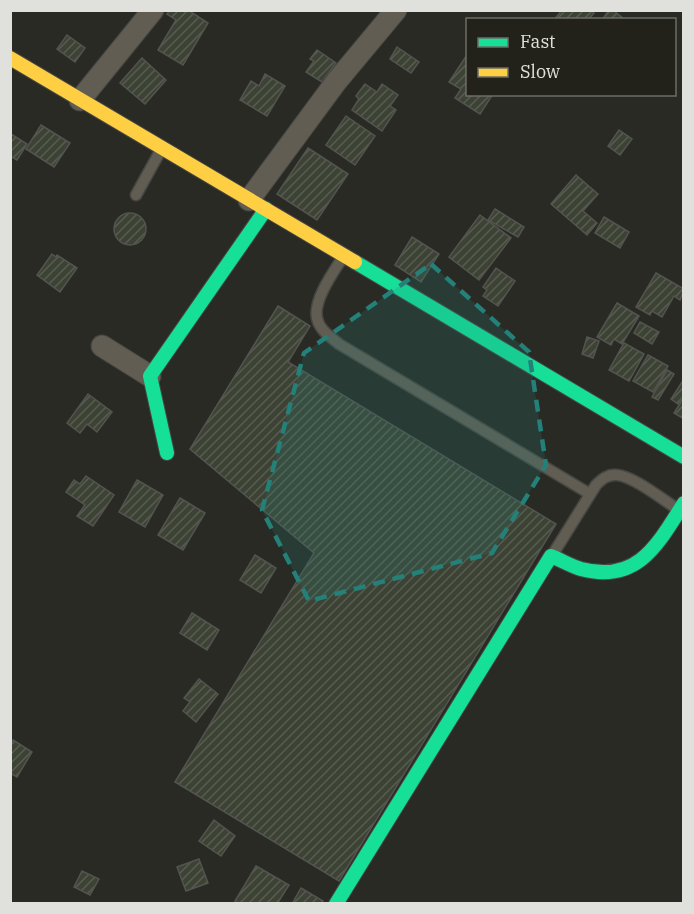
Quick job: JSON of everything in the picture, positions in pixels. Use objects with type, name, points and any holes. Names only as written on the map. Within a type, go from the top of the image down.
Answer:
[{"type":"street","points":[[80,100],[153,10]]},
{"type":"street","points":[[167,453],[150,376],[336,82],[396,10]]},
{"type":"street","points":[[10,58],[684,458]]},
{"type":"street","points":[[102,346],[150,376]]},
{"type":"street","points":[[336,903],[551,556],[584,570],[611,574],[635,568],[655,547],[681,507]]},
{"type":"lane","points":[[136,195],[162,148]]},
{"type":"lane","points":[[344,256],[318,302],[316,318],[323,330],[339,344],[590,495]]},
{"type":"lane","points":[[551,556],[604,477],[616,475],[630,480],[681,507]]},
{"type":"highlighted area","points":[[431,264],[529,352],[546,465],[492,553],[309,601],[262,510],[304,353]]},
{"type":"building","points":[[170,10],[188,10],[208,23],[183,65],[158,50],[176,20],[167,14]]},
{"type":"building","points":[[562,10],[591,10],[594,13],[590,18],[556,18]]},
{"type":"building","points":[[609,10],[613,10],[623,18],[603,18]]},
{"type":"building","points":[[67,35],[85,48],[75,62],[57,49]]},
{"type":"building","points":[[397,47],[419,62],[411,73],[390,59]]},
{"type":"building","points":[[317,50],[336,63],[322,82],[306,72],[314,61],[310,59]]},
{"type":"building","points":[[466,56],[466,96],[492,96],[480,114],[455,98],[461,89],[449,82]]},
{"type":"building","points":[[142,58],[166,80],[145,104],[120,83]]},
{"type":"building","points":[[265,74],[285,86],[267,116],[240,100],[251,81],[259,86]]},
{"type":"building","points":[[365,84],[377,92],[382,84],[398,95],[390,106],[396,110],[382,131],[352,110],[359,99],[356,96]]},
{"type":"building","points":[[346,116],[375,136],[355,165],[326,145]]},
{"type":"building","points":[[41,125],[70,143],[54,167],[26,149]]},
{"type":"building","points":[[619,130],[632,139],[620,155],[608,146]]},
{"type":"building","points":[[11,134],[27,144],[17,160],[10,156]]},
{"type":"building","points":[[308,148],[348,174],[317,220],[277,194]]},
{"type":"building","points":[[576,175],[598,194],[583,211],[597,223],[587,235],[551,204]]},
{"type":"building","points":[[495,209],[524,227],[518,237],[488,220]]},
{"type":"building","points":[[130,213],[141,218],[146,229],[141,240],[130,245],[119,240],[114,229],[119,218]]},
{"type":"building","points":[[480,215],[511,238],[479,280],[449,257]]},
{"type":"building","points":[[604,217],[629,232],[620,248],[595,233]]},
{"type":"building","points":[[412,237],[439,254],[421,282],[395,265]]},
{"type":"building","points":[[52,254],[77,268],[60,292],[37,275]]},
{"type":"building","points":[[496,268],[515,281],[498,306],[483,296],[487,290],[483,287]]},
{"type":"building","points":[[656,273],[684,289],[680,300],[674,296],[662,317],[652,311],[650,315],[636,307]]},
{"type":"building","points":[[617,303],[639,316],[622,344],[614,339],[611,345],[597,337]]},
{"type":"building","points":[[278,306],[310,326],[288,362],[556,524],[339,881],[175,782],[314,553],[190,449]]},
{"type":"building","points":[[640,322],[659,332],[652,344],[634,333]]},
{"type":"building","points":[[587,337],[599,341],[593,358],[582,354]]},
{"type":"building","points":[[624,343],[644,354],[629,381],[609,370]]},
{"type":"building","points":[[648,355],[668,366],[653,392],[633,381]]},
{"type":"building","points":[[667,370],[674,374],[658,400],[652,397]]},
{"type":"building","points":[[684,379],[684,395],[678,404],[671,399]]},
{"type":"building","points":[[88,394],[112,412],[97,432],[87,424],[80,433],[67,423]]},
{"type":"building","points":[[684,397],[684,419],[674,413]]},
{"type":"building","points":[[86,476],[114,495],[93,526],[77,516],[85,505],[66,492],[74,480],[80,484]]},
{"type":"building","points":[[137,480],[163,495],[145,527],[119,512]]},
{"type":"building","points":[[180,498],[205,513],[183,550],[158,535]]},
{"type":"building","points":[[255,555],[276,568],[261,593],[240,580]]},
{"type":"building","points":[[192,613],[219,630],[207,650],[180,633]]},
{"type":"building","points":[[199,679],[218,694],[196,722],[183,711],[190,702],[184,698]]},
{"type":"building","points":[[13,740],[32,752],[17,777],[10,773],[10,744]]},
{"type":"building","points":[[214,820],[235,836],[221,856],[199,841]]},
{"type":"building","points":[[199,859],[208,883],[186,891],[177,867]]},
{"type":"building","points":[[256,866],[289,885],[277,904],[239,904],[235,901]]},
{"type":"building","points":[[82,871],[99,879],[90,895],[74,887]]},
{"type":"building","points":[[301,888],[323,901],[321,904],[292,904]]},
{"type":"traffic: fast","points":[[167,453],[150,376],[266,209]]},
{"type":"traffic: fast","points":[[355,262],[684,457]]},
{"type":"traffic: fast","points":[[336,904],[551,556],[581,569],[601,572],[617,571],[632,566],[655,546],[684,503]]},
{"type":"traffic: slow","points":[[10,58],[355,262]]}]
